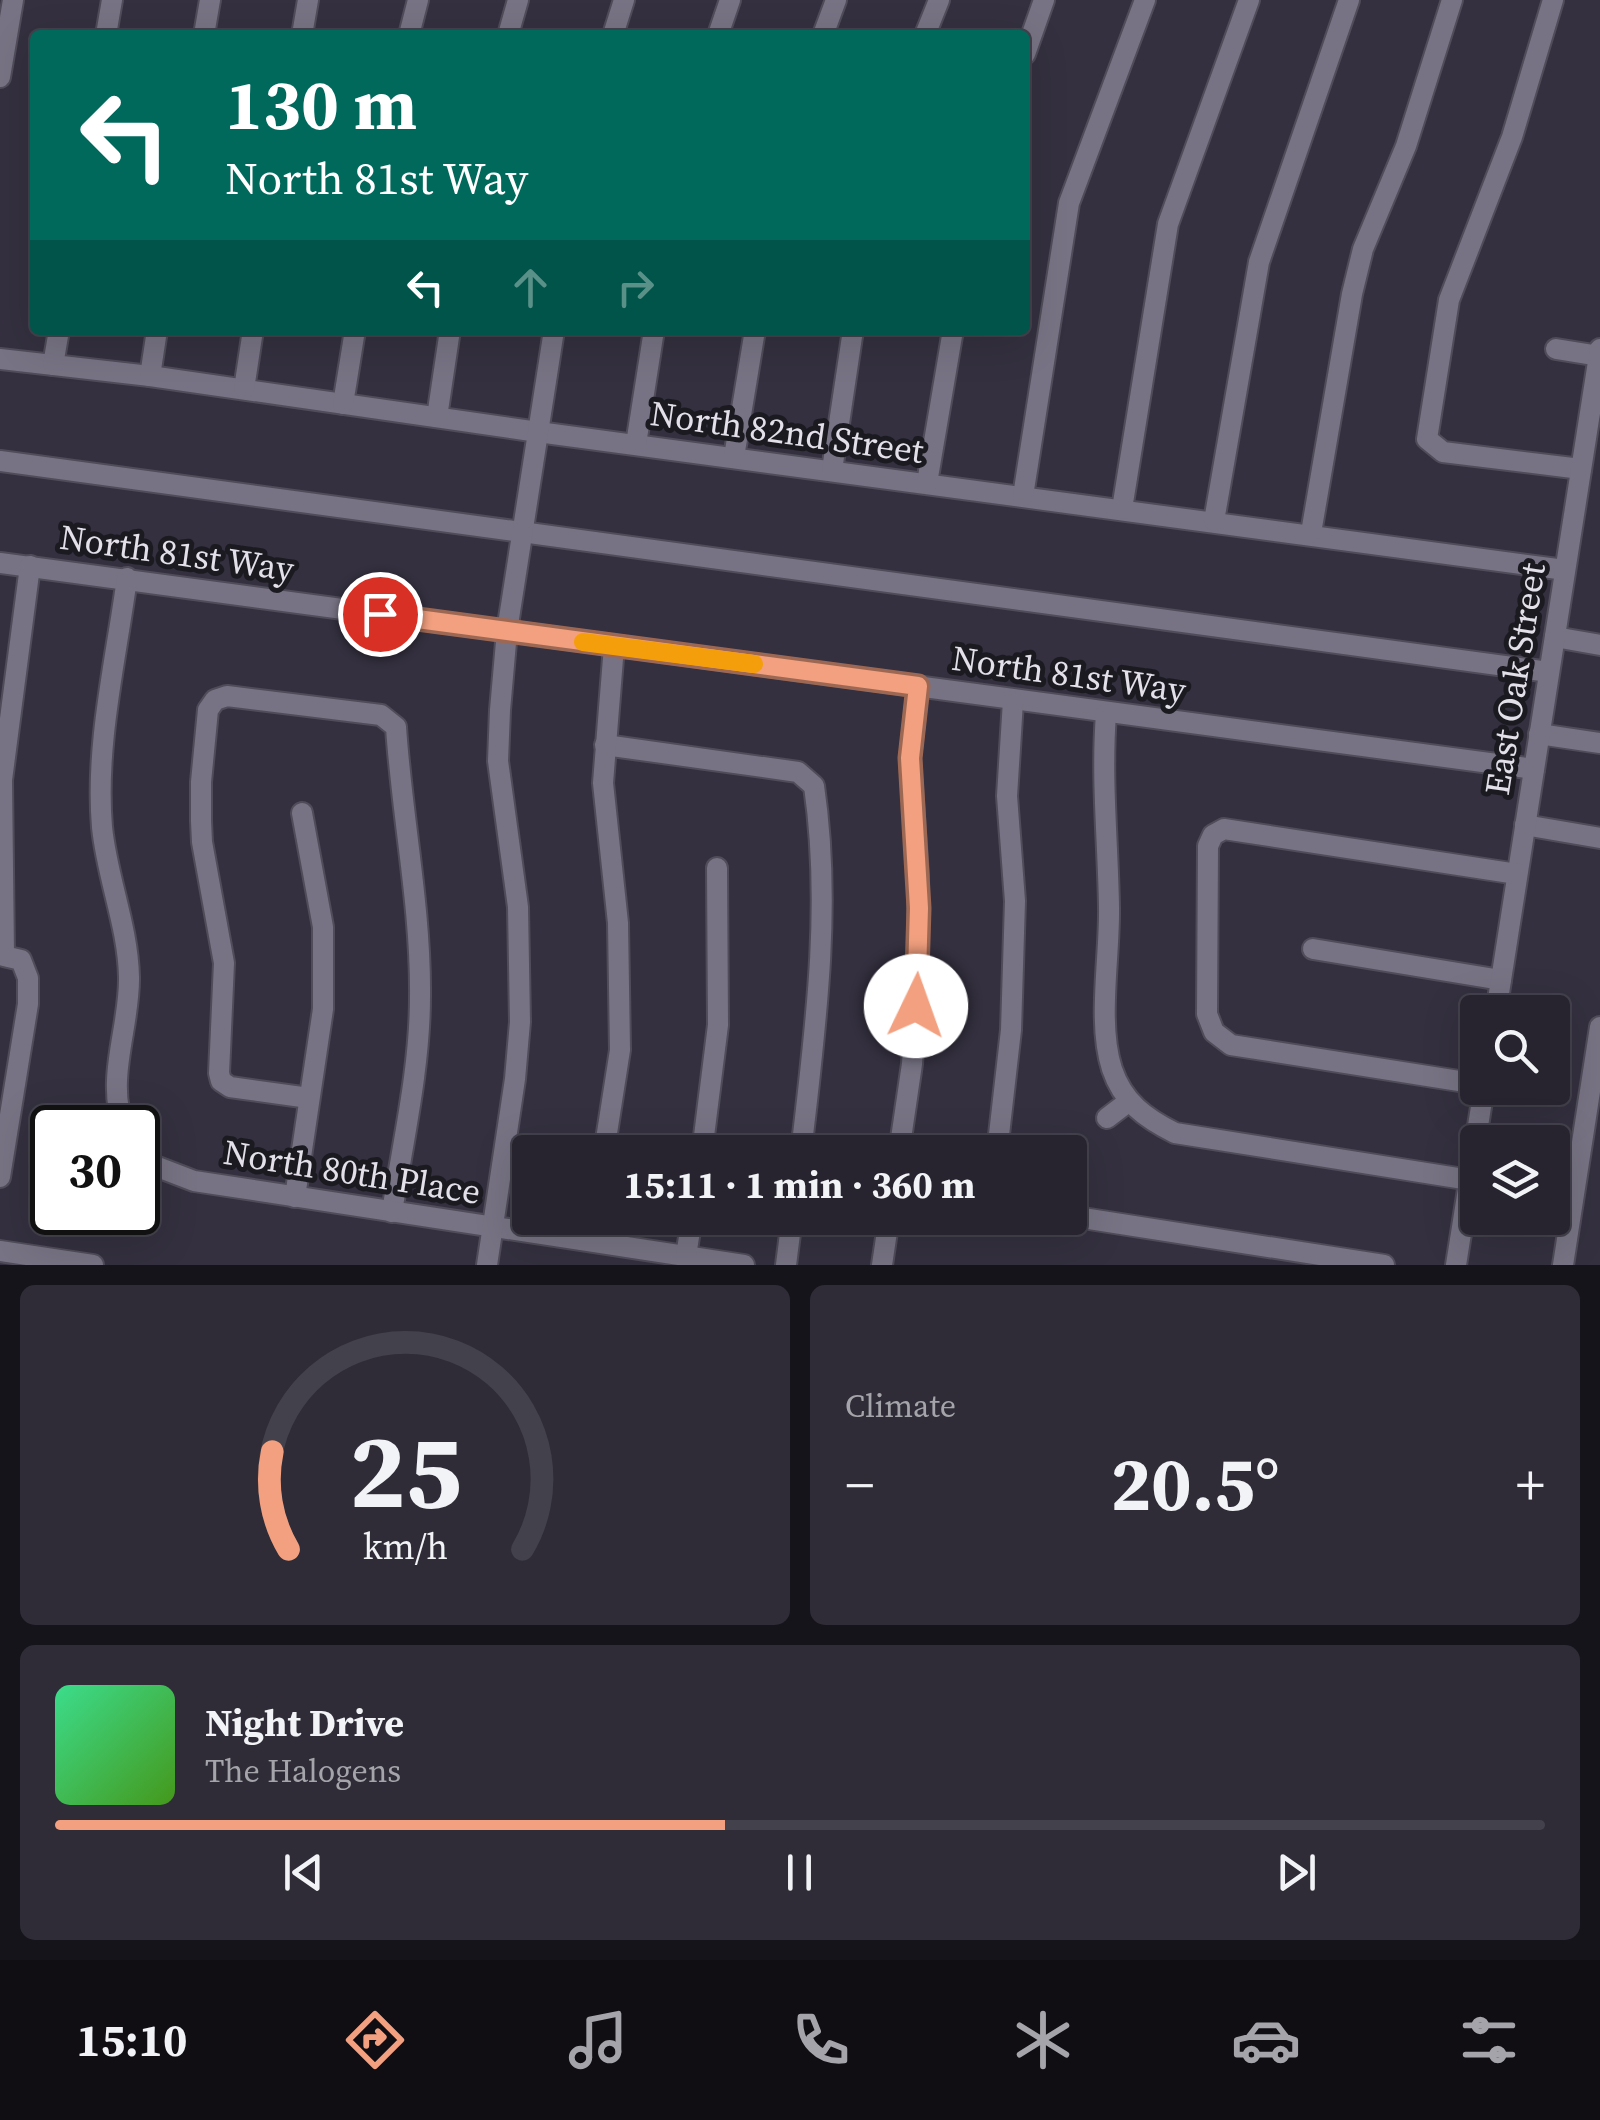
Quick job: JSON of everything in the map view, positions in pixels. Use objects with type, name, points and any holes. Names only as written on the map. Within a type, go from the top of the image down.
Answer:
[{"type":"street","points":[[0,77],[12,0]]},
{"type":"street","points":[[107,30],[112,0]]},
{"type":"street","points":[[205,30],[210,0]]},
{"type":"street","points":[[303,30],[308,0]]},
{"type":"street","points":[[409,30],[418,0]]},
{"type":"street","points":[[509,30],[518,0]]},
{"type":"street","points":[[615,30],[624,0]]},
{"type":"street","points":[[720,30],[730,0]]},
{"type":"street","points":[[825,30],[836,0]]},
{"type":"street","points":[[927,30],[939,0]]},
{"type":"street","points":[[1030,40],[1044,0]]},
{"type":"street","points":[[1023,496],[1070,203],[1145,0]]},
{"type":"street","points":[[1122,509],[1168,224],[1249,0]]},
{"type":"street","points":[[1214,521],[1258,262],[1349,0]]},
{"type":"street","points":[[1311,534],[1352,294],[1364,248],[1406,146],[1452,0]]},
{"type":"street","points":[[1553,0],[1512,137],[1449,300],[1427,439],[1443,452],[1581,469]]},
{"type":"street","points":[[52,366],[57,335]]},
{"type":"street","points":[[150,376],[157,335]]},
{"type":"street","points":[[244,389],[252,335]]},
{"type":"street","points":[[343,404],[354,335]]},
{"type":"street","points":[[437,417],[449,335]]},
{"type":"street","points":[[487,1265],[520,1022],[518,907],[498,761],[508,632],[553,335]]},
{"type":"street","points":[[636,444],[653,335]]},
{"type":"street","points":[[734,457],[754,335]]},
{"type":"street","points":[[832,470],[852,335]]},
{"type":"street","points":[[927,484],[952,335]]},
{"type":"street","name":"East Oak Street","points":[[1498,995],[1600,349]]},
{"type":"street","points":[[1556,350],[1599,356]]},
{"type":"street","name":"North 82nd Street","points":[[0,358],[1565,570]]},
{"type":"street","points":[[0,461],[1549,672]]},
{"type":"street","name":"North 81st Way","points":[[0,562],[1534,770]]},
{"type":"street","points":[[0,1178],[28,1004],[28,978],[21,960],[2,956],[2,780],[30,566]]},
{"type":"street","points":[[119,1105],[117,1073],[130,978],[106,856],[100,785],[126,578]]},
{"type":"street","points":[[1554,638],[1600,645]]},
{"type":"street","points":[[607,1135],[620,1050],[618,923],[603,783],[614,646]]},
{"type":"street","points":[[902,1135],[912,1064],[918,977],[918,874],[910,758],[918,686]]},
{"type":"street","points":[[310,1098],[230,1087],[219,1073],[224,963],[202,842],[201,782],[208,710],[214,700],[227,696],[382,716],[396,728],[419,929],[420,1001],[392,1212]]},
{"type":"street","points":[[999,1135],[1011,1030],[1015,901],[1007,796],[1013,701]]},
{"type":"street","points":[[1106,714],[1102,773],[1109,908],[1106,1037],[1112,1070],[1128,1102],[1148,1120],[1175,1133],[1460,1178]]},
{"type":"street","points":[[1539,734],[1600,743]]},
{"type":"street","points":[[606,745],[798,772],[814,786],[822,836],[822,898],[814,1039],[803,1135]]},
{"type":"street","points":[[296,1197],[323,1010],[323,927],[302,813]]},
{"type":"street","points":[[1525,825],[1600,838]]},
{"type":"street","points":[[1460,1081],[1232,1045],[1214,1032],[1208,1014],[1208,846],[1213,834],[1224,830],[1517,874]]},
{"type":"street","points":[[704,1135],[718,1025],[717,868]]},
{"type":"street","points":[[1313,949],[1500,980]]},
{"type":"street","points":[[1563,1265],[1600,1026]]},
{"type":"street","points":[[1107,1118],[1128,1102]]},
{"type":"street","name":"North 80th Place","points":[[160,1168],[194,1181],[744,1265]]},
{"type":"street","points":[[1087,1219],[1384,1265]]},
{"type":"street","points":[[590,1241],[591,1235]]},
{"type":"street","points":[[686,1256],[689,1235]]},
{"type":"street","points":[[786,1265],[790,1235]]},
{"type":"street","points":[[882,1265],[886,1235]]},
{"type":"street","points":[[1456,1265],[1461,1235]]},
{"type":"street","points":[[0,1251],[93,1265]]},
{"type":"slow traffic","points":[[583,642],[754,664]]},
{"type":"route","points":[[380,614],[918,686],[910,758],[919,908],[916,1006]]}]
